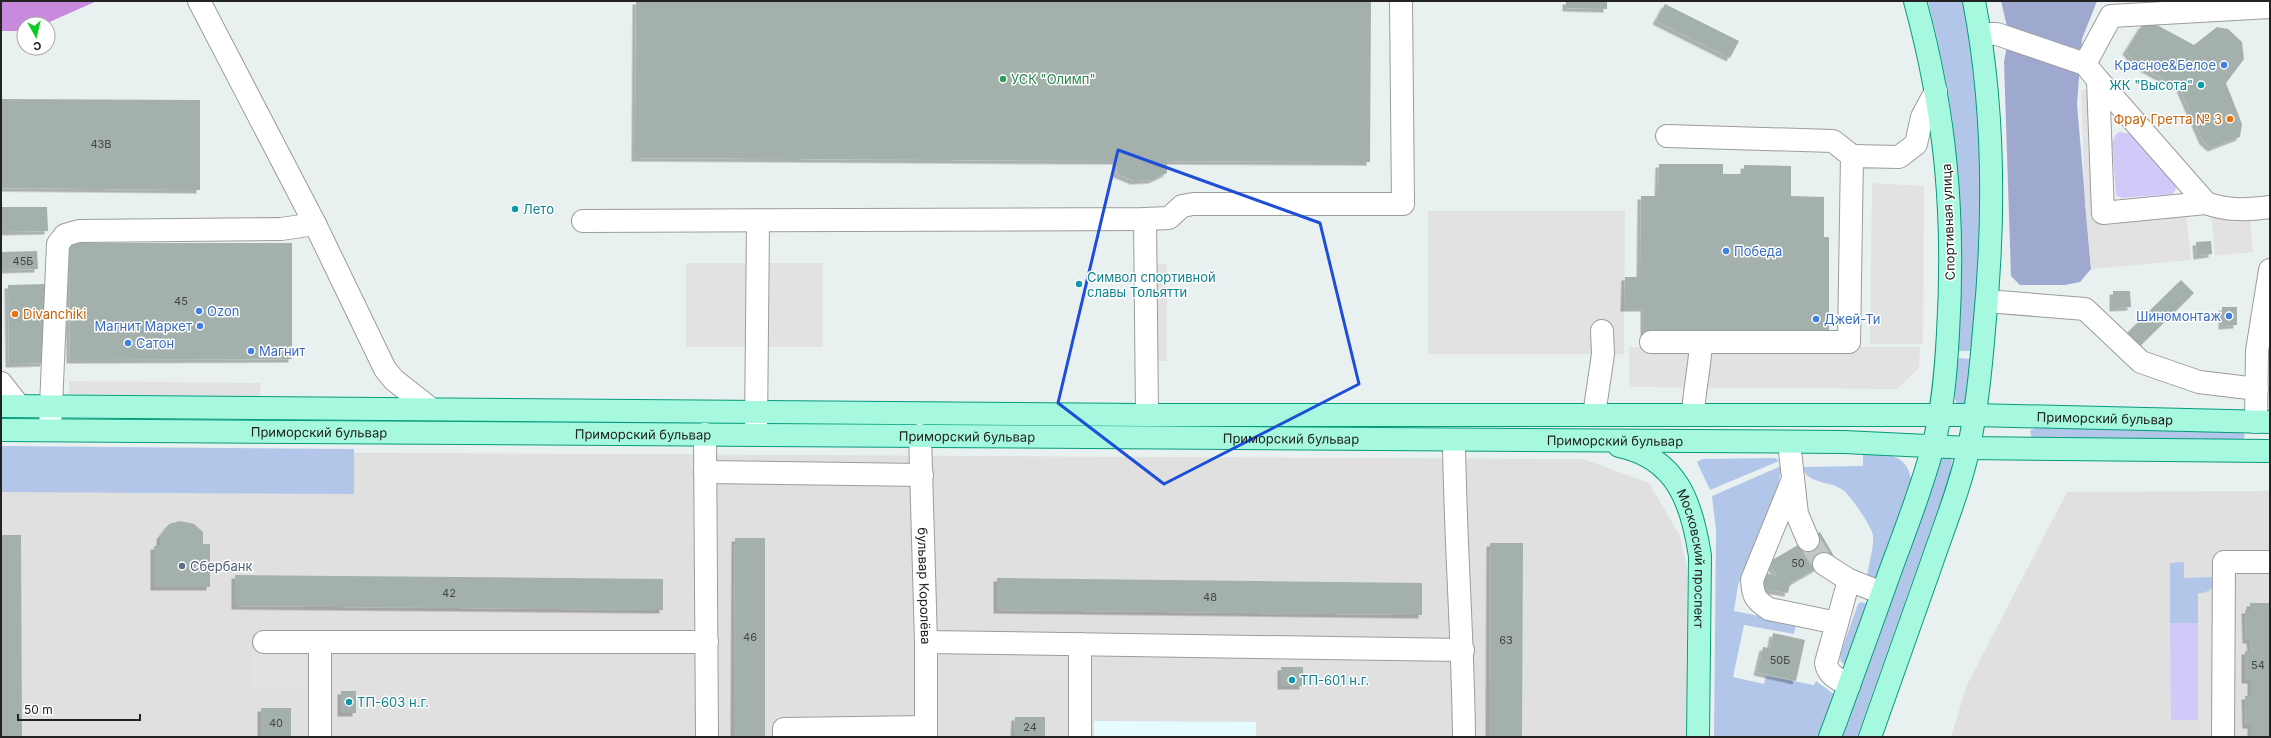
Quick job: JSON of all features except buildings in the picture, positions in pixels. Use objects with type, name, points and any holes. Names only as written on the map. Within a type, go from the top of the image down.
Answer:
[{"type":"main road","name":"Спортивная улица","points":[[1915,1],[1936,91],[1946,156],[1950,227],[1950,301],[1947,354],[1940,415],[1934,446]]},
{"type":"main road","points":[[1870,737],[1945,524],[1969,448],[1974,415],[1987,301],[1991,220],[1990,119],[1980,34],[1974,1]]},
{"type":"main road","name":"Приморский бульвар","points":[[10,406],[1147,415],[1974,415],[2263,422]]},
{"type":"main road","points":[[1969,448],[2262,451],[2263,422]]},
{"type":"main road","name":"Приморский бульвар","points":[[1,430],[1590,440],[1789,442],[1969,448]]},
{"type":"main road","name":"Московский проспект","points":[[1590,440],[1634,449],[1659,462],[1676,480],[1687,501],[1696,528],[1700,556],[1698,737]]},
{"type":"main road","points":[[1830,737],[1934,446]]},
{"type":"street","points":[[199,1],[316,224],[384,369],[394,380],[431,409]]},
{"type":"street","points":[[583,222],[1145,219],[1169,218],[1182,206],[1193,204],[1403,204],[1401,1]]},
{"type":"street","points":[[2206,203],[2103,213],[2092,72],[2111,16],[2270,7]]},
{"type":"street","points":[[1980,34],[1997,34],[2092,72],[2206,203],[2217,208],[2239,210],[2270,207]]},
{"type":"street","points":[[1667,136],[1833,141],[1852,156],[1899,157],[1916,144],[1922,117],[1936,91]]},
{"type":"street","points":[[1651,342],[1849,342],[1852,156]]},
{"type":"street","points":[[1145,219],[1147,415]]},
{"type":"street","points":[[756,435],[758,221]]},
{"type":"street","points":[[50,430],[58,244],[65,235],[79,231],[281,229],[316,224]]},
{"type":"street","points":[[2263,422],[2258,351],[2270,270]]},
{"type":"street","points":[[1987,301],[2085,309],[2141,362],[2199,382],[2261,383]]},
{"type":"street","points":[[1594,415],[1602,354],[1602,331]]},
{"type":"street","points":[[1693,415],[1694,392],[1700,366],[1701,342]]},
{"type":"street","points":[[1,383],[10,406]]},
{"type":"street","points":[[705,434],[707,737]]},
{"type":"street","name":"бульвар Королёва","points":[[920,435],[926,642],[926,732]]},
{"type":"street","points":[[1454,440],[1455,511],[1463,650],[1464,737]]},
{"type":"street","points":[[1789,442],[1797,514],[1808,540]]},
{"type":"street","points":[[705,472],[922,475]]},
{"type":"street","points":[[1793,479],[1752,580],[1753,593],[1760,603],[1769,609],[1837,623]]},
{"type":"street","points":[[2223,737],[2224,562],[2270,562]]},
{"type":"street","points":[[1824,564],[1849,580],[1882,593]]},
{"type":"street","points":[[1849,580],[1826,663],[1828,670],[1849,686]]},
{"type":"street","points":[[264,642],[707,642]]},
{"type":"street","points":[[320,642],[320,737]]},
{"type":"street","points":[[926,642],[1463,650]]},
{"type":"street","points":[[1080,644],[1080,737]]},
{"type":"street","points":[[784,737],[784,729],[926,732]]},
{"type":"highlighted area","points":[[1118,150],[1320,223],[1359,384],[1164,484],[1058,403]]},
{"type":"shaded area","points":[[1,1],[97,1],[56,19],[56,16],[16,16],[16,31],[1,31]]},
{"type":"shaded area","points":[[1928,1],[1963,1],[1971,45],[1976,88],[1980,176],[1980,219],[1974,351],[1957,351],[1959,247],[1955,144],[1947,90]]},
{"type":"shaded area","points":[[2001,1],[2097,1],[2082,39],[2077,104],[2091,269],[2080,282],[2065,285],[2020,285],[2011,276],[2004,62],[2009,35]]},
{"type":"shaded area","points":[[2093,89],[2098,202],[2184,194],[2191,260],[2091,269],[2085,204],[2081,90]]},
{"type":"shaded area","points":[[2120,132],[2132,134],[2177,183],[2175,191],[2172,194],[2121,198],[2116,195],[2112,142],[2116,134]]},
{"type":"shaded area","points":[[1872,183],[1924,186],[1923,344],[1870,344]]},
{"type":"shaded area","points":[[2249,205],[2253,252],[2215,256],[2211,208]]},
{"type":"shaded area","points":[[1428,211],[1625,211],[1624,354],[1428,354]]},
{"type":"shaded area","points":[[686,263],[823,263],[823,347],[686,347]]},
{"type":"shaded area","points":[[1134,264],[1167,264],[1167,361],[1135,361]]},
{"type":"shaded area","points":[[1629,347],[1920,347],[1919,368],[1897,389],[1629,387]]},
{"type":"shaded area","points":[[1957,358],[1973,359],[1966,401],[1963,405],[1957,405],[1953,393]]},
{"type":"shaded area","points":[[69,381],[261,383],[260,396],[69,394]]},
{"type":"shaded area","points":[[2037,427],[2243,432],[2245,436],[2242,441],[2032,439],[2030,431]]},
{"type":"shaded area","points":[[1,446],[354,449],[354,494],[1,492]]},
{"type":"shaded area","points":[[1,451],[1583,459],[1649,483],[1680,536],[1687,569],[1686,737],[1,737]]},
{"type":"shaded area","points":[[1863,454],[1882,454],[1897,458],[1903,462],[1911,477],[1912,488],[1878,581],[1867,578],[1873,546],[1873,536],[1861,512],[1843,490],[1814,479],[1805,472],[1803,467],[1863,466]]},
{"type":"shaded area","points":[[1944,457],[1950,458],[1952,461],[1950,475],[1857,737],[1840,737],[1938,463]]},
{"type":"shaded area","points":[[1775,458],[1779,461],[1710,490],[1697,462],[1702,459]]},
{"type":"shaded area","points":[[1781,466],[1778,488],[1738,585],[1734,611],[1796,623],[1794,634],[1744,625],[1733,677],[1764,684],[1766,676],[1814,685],[1816,681],[1838,697],[1824,737],[1714,737],[1716,531],[1712,496]]},
{"type":"shaded area","points":[[2270,491],[2270,737],[1951,737],[1967,685],[2067,492]]},
{"type":"shaded area","points":[[2184,562],[2184,578],[2218,577],[2211,589],[2198,594],[2198,623],[2170,623],[2170,563]]},
{"type":"shaded area","points":[[2198,593],[2210,594],[2211,737],[2198,737]]},
{"type":"shaded area","points":[[1861,602],[1868,604],[1846,665],[1841,662],[1840,655],[1858,604]]},
{"type":"shaded area","points":[[2170,623],[2198,623],[2198,720],[2171,720]]},
{"type":"shaded area","points":[[999,643],[1070,644],[1069,678],[998,678]]},
{"type":"shaded area","points":[[252,646],[320,647],[319,688],[252,687]]},
{"type":"shaded area","points":[[1094,721],[1256,722],[1256,737],[1094,737]]},
{"type":"tunnel","points":[[1808,540],[1824,564]]},
{"type":"place","name":"Красное&Белое","points":[[2224,65]]},
{"type":"place","name":"УСК \"Олимп\"","points":[[1003,79]]},
{"type":"place","name":"ЖК \"Высота\"","points":[[2201,85]]},
{"type":"place","name":"Фрау Гретта № 3","points":[[2230,119]]},
{"type":"place","name":"Лето","points":[[515,209]]},
{"type":"place","name":"Победа","points":[[1726,251]]},
{"type":"place","name":"Символ спортивной славы Тольятти","points":[[1079,284]]},
{"type":"place","name":"Ozon","points":[[199,311]]},
{"type":"place","name":"Divanchiki","points":[[15,314]]},
{"type":"place","name":"Шиномонтаж","points":[[2229,316]]},
{"type":"place","name":"Джей-Ти","points":[[1816,319]]},
{"type":"place","name":"Магнит Маркет","points":[[200,326]]},
{"type":"place","name":"Сатон","points":[[128,343]]},
{"type":"place","name":"Магнит","points":[[251,351]]},
{"type":"place","name":"Сбербанк","points":[[182,566]]},
{"type":"place","name":"ТП-601 н.г.","points":[[1292,680]]},
{"type":"place","name":"ТП-603 н.г.","points":[[349,702]]}]
